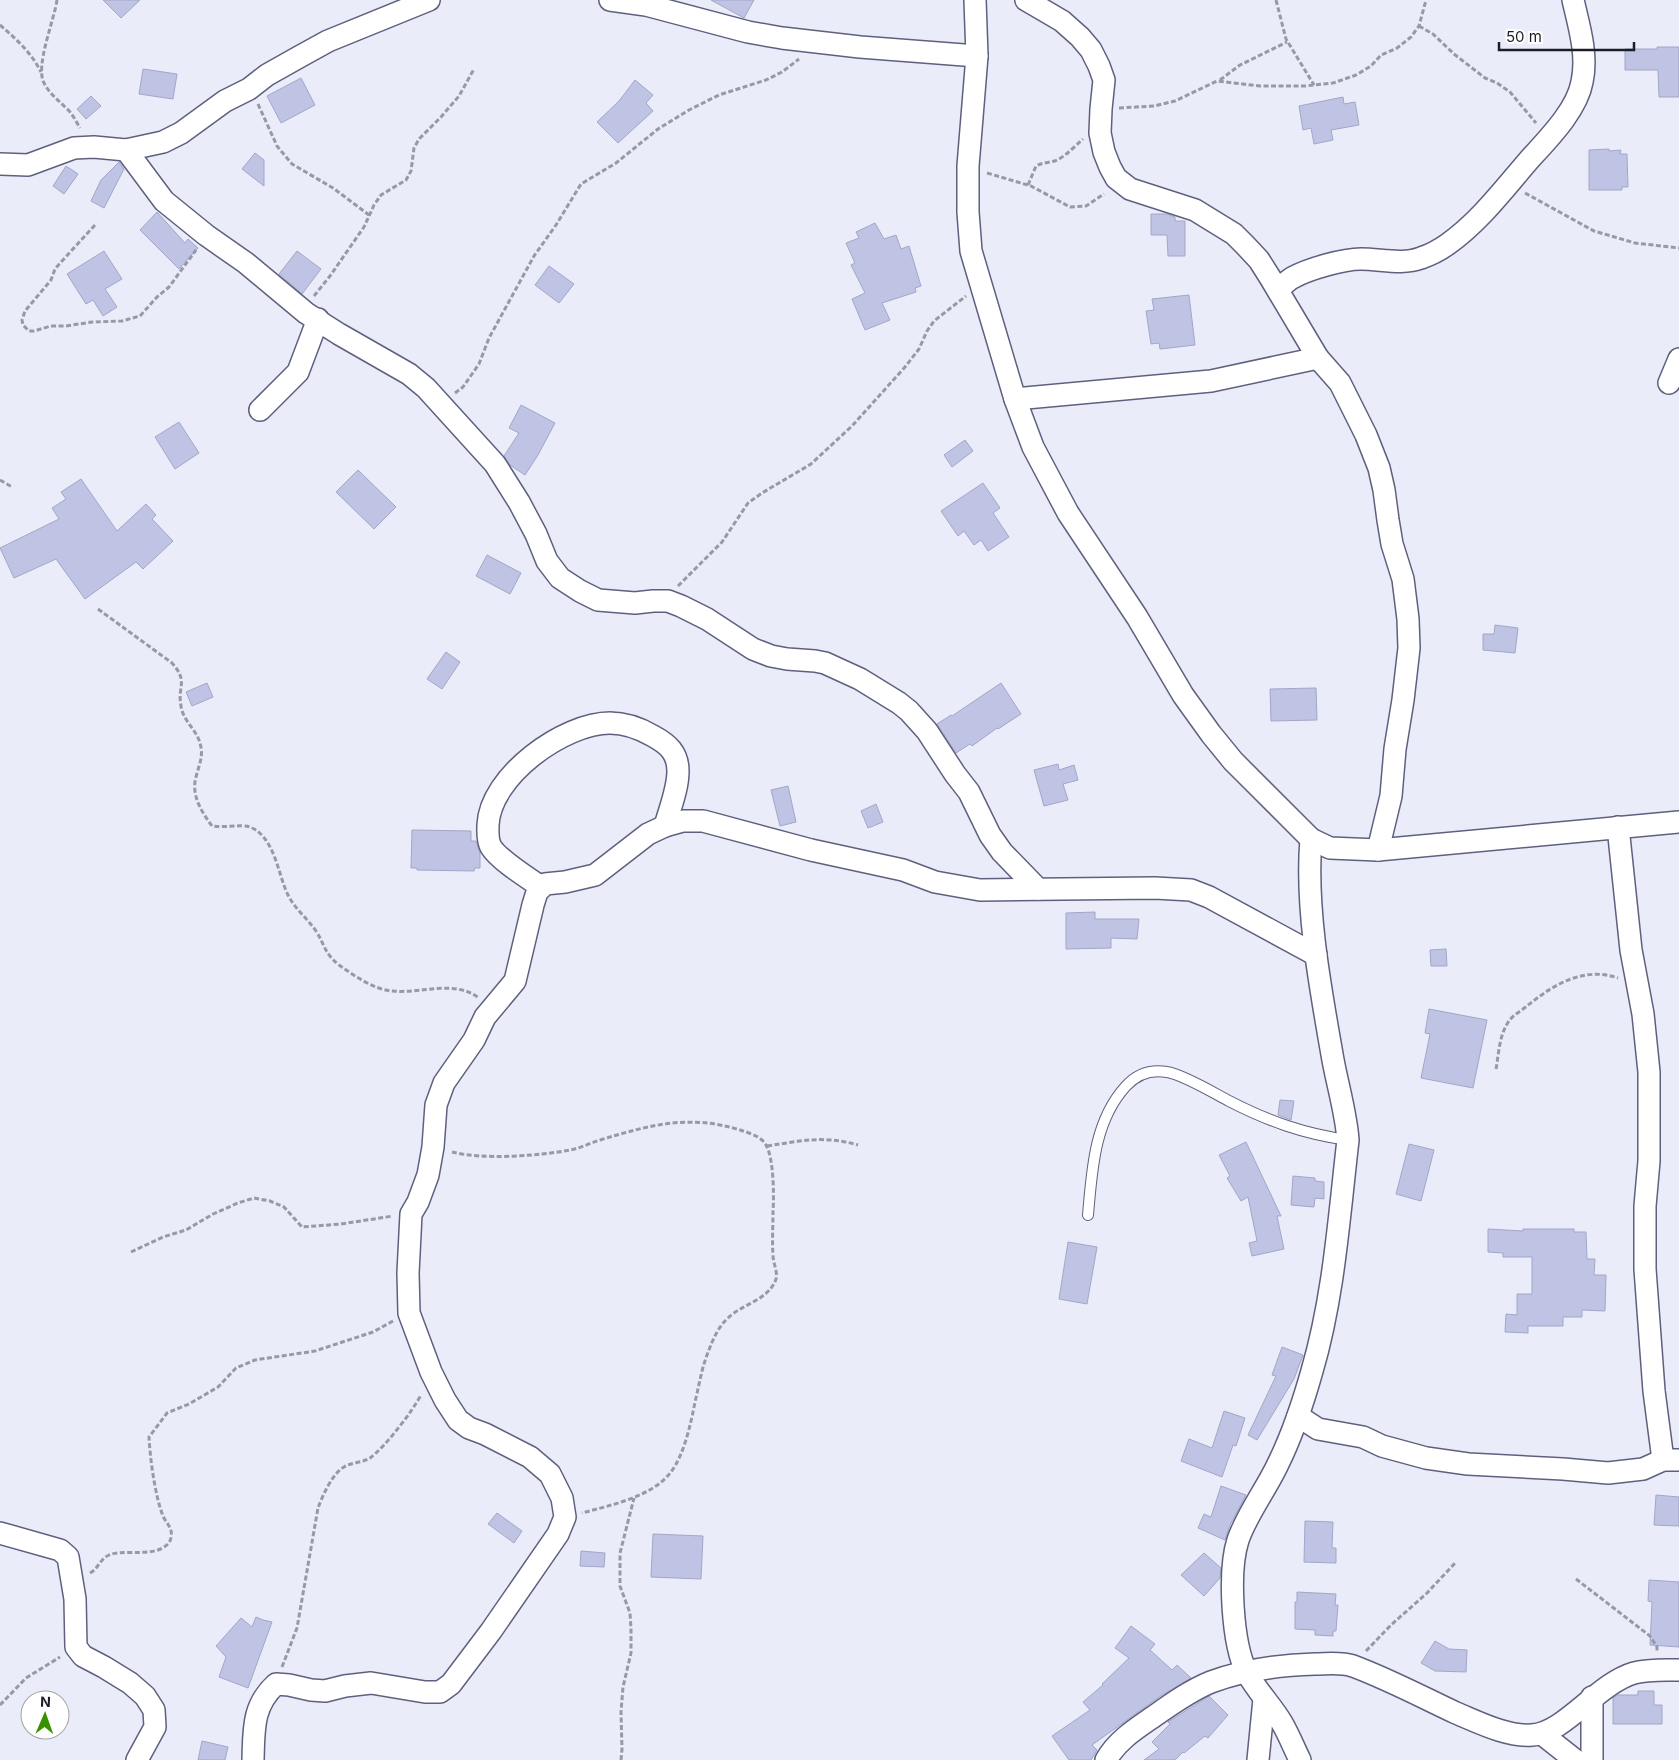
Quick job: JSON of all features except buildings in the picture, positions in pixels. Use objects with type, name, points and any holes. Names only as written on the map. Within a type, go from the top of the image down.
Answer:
[{"type":"street","points":[[0,164],[28,165],[74,148],[94,147],[126,150],[163,142],[181,133],[225,101],[268,74],[328,41],[429,0]]},
{"type":"street","points":[[610,0],[646,5],[748,32],[813,43],[977,56]]},
{"type":"street","points":[[975,0],[977,56],[968,166],[968,212],[971,251],[1015,399],[1034,446],[1068,513],[1137,617],[1183,695],[1232,761],[1310,839],[1330,848],[1378,850],[1679,822]]},
{"type":"street","points":[[1026,0],[1062,21],[1080,37],[1091,50],[1100,66],[1104,80],[1101,116],[1102,144],[1116,178],[1130,189],[1195,210],[1234,234],[1259,260],[1318,358],[1340,383],[1366,436],[1379,468],[1392,544],[1403,579],[1408,619],[1409,648],[1395,750],[1391,796],[1378,850]]},
{"type":"street","points":[[1278,290],[1290,278],[1301,273],[1340,262],[1359,259],[1403,262],[1421,258],[1447,245],[1470,225],[1545,142],[1578,96],[1584,68],[1583,52],[1573,0]]},
{"type":"street","points":[[126,150],[164,202],[206,236],[246,262],[312,316],[339,334],[409,374],[426,388],[495,464],[519,502],[548,561],[560,578],[598,600],[635,603],[653,600],[668,601],[707,619],[753,649],[779,657],[825,663],[860,679],[904,707],[916,717],[927,731],[969,792],[990,835],[1002,852],[1038,889]]},
{"type":"street","points":[[260,410],[298,372],[312,316]]},
{"type":"street","points":[[1015,399],[1211,381],[1318,358]]},
{"type":"street","points":[[1669,383],[1679,359]]},
{"type":"street","points":[[541,888],[499,856],[491,847],[488,835],[488,813],[502,784],[524,762],[566,733],[584,727],[611,723],[639,728],[664,742],[675,753],[678,770],[676,787],[665,826]]},
{"type":"street","points":[[252,1760],[258,1706],[276,1684],[324,1691],[345,1686],[371,1684],[425,1692],[440,1692],[451,1684],[491,1631],[558,1534],[565,1517],[562,1498],[550,1474],[530,1457],[469,1428],[458,1420],[445,1400],[431,1372],[409,1313],[408,1273],[412,1214],[428,1175],[433,1147],[436,1105],[444,1083],[474,1040],[485,1017],[515,981],[533,904],[537,892],[544,884],[565,882],[595,875],[648,834],[665,826],[684,821],[703,821],[812,850],[903,870],[935,882],[980,890],[1154,888],[1196,892],[1209,897],[1316,955]]},
{"type":"street","points":[[1298,1416],[1318,1429],[1363,1437],[1382,1446],[1426,1458],[1468,1464],[1608,1473],[1643,1469],[1671,1460],[1654,1391],[1645,1269],[1645,1206],[1649,1161],[1649,1072],[1643,1014],[1631,950],[1618,827]]},
{"type":"street","points":[[1300,1760],[1282,1722],[1247,1672],[1237,1638],[1233,1576],[1235,1553],[1245,1523],[1277,1466],[1298,1416],[1324,1329],[1348,1140],[1347,1125],[1333,1062],[1316,955],[1309,863],[1310,839]]},
{"type":"street","points":[[0,1533],[60,1550],[68,1557],[74,1599],[76,1647],[83,1656],[130,1683],[145,1696],[154,1710],[155,1727],[137,1760]]},
{"type":"street","points":[[1106,1760],[1112,1750],[1122,1740],[1175,1702],[1210,1683],[1247,1672],[1298,1664],[1351,1666],[1487,1727],[1530,1736],[1542,1734],[1564,1721],[1592,1697],[1616,1681],[1633,1673],[1653,1670],[1679,1670]]},
{"type":"street","points":[[1592,1697],[1592,1760]]},
{"type":"street","points":[[1258,1760],[1264,1698]]},
{"type":"street","points":[[1542,1734],[1575,1760]]},
{"type":"lane","points":[[1088,1215],[1094,1159],[1107,1112],[1116,1097],[1131,1081],[1141,1074],[1151,1071],[1168,1072],[1289,1128],[1348,1140]]},
{"type":"path","points":[[57,0],[52,26],[41,63],[43,82],[70,113],[94,147]]},
{"type":"path","points":[[1276,0],[1287,42],[1314,85]]},
{"type":"path","points":[[1220,81],[1228,84],[1260,86],[1314,85],[1333,83],[1356,75],[1371,66],[1381,55],[1404,44],[1411,37],[1419,26],[1426,0]]},
{"type":"path","points":[[0,25],[29,51],[41,73]]},
{"type":"path","points":[[1419,26],[1433,34],[1454,54],[1485,78],[1498,83],[1510,92],[1540,126],[1545,142]]},
{"type":"path","points":[[1028,185],[1036,166],[1062,157],[1101,116],[1176,101],[1220,81],[1240,65],[1287,42]]},
{"type":"path","points":[[442,406],[463,387],[479,364],[489,338],[534,256],[581,184],[616,163],[658,129],[689,110],[719,95],[766,80],[782,72],[797,62],[813,43]]},
{"type":"path","points":[[312,316],[315,295],[364,227],[369,214],[381,195],[406,180],[411,171],[414,148],[419,139],[459,96],[474,69]]},
{"type":"path","points":[[248,88],[262,110],[268,130],[277,146],[292,164],[333,188],[369,214]]},
{"type":"path","points":[[968,166],[999,178],[1041,190],[1063,205],[1078,207],[1086,206],[1108,191],[1124,184]]},
{"type":"path","points":[[1509,184],[1594,231],[1636,243],[1679,248]]},
{"type":"path","points":[[95,225],[55,269],[51,280],[25,311],[22,320],[23,325],[29,331],[51,326],[122,321],[140,316],[169,287],[206,236]]},
{"type":"path","points":[[668,601],[680,583],[722,542],[748,503],[811,464],[852,426],[906,367],[919,349],[927,330],[934,321],[959,303],[979,283]]},
{"type":"path","points":[[0,480],[12,487]]},
{"type":"path","points":[[98,609],[178,669],[182,676],[180,695],[183,716],[196,733],[202,751],[202,761],[194,787],[195,798],[212,826],[222,828],[249,827],[260,834],[270,847],[288,895],[300,914],[316,931],[328,955],[361,979],[380,988],[393,991],[434,988],[468,991],[478,997],[483,1004],[485,1017]]},
{"type":"path","points":[[1496,1069],[1500,1039],[1510,1020],[1557,984],[1570,978],[1584,975],[1612,976],[1626,982],[1639,992]]},
{"type":"path","points":[[433,1147],[456,1153],[482,1155],[547,1154],[573,1149],[653,1126],[696,1121],[719,1123],[744,1131],[760,1138],[767,1146],[774,1178],[773,1253],[777,1276],[772,1286],[761,1297],[728,1317],[718,1329],[701,1372],[695,1402],[679,1457],[670,1473],[654,1487],[634,1498],[565,1517]]},
{"type":"path","points":[[767,1146],[813,1139],[840,1140],[858,1145]]},
{"type":"path","points":[[131,1252],[162,1237],[186,1230],[213,1214],[254,1198],[270,1201],[284,1207],[302,1227],[320,1224],[341,1224],[412,1214]]},
{"type":"path","points":[[74,1599],[86,1575],[94,1571],[103,1559],[110,1554],[144,1553],[161,1549],[170,1542],[172,1536],[170,1526],[164,1519],[160,1507],[150,1455],[149,1437],[166,1413],[189,1404],[218,1387],[236,1368],[255,1360],[315,1352],[373,1332],[409,1313]]},
{"type":"path","points":[[276,1684],[286,1652],[297,1628],[321,1499],[339,1471],[368,1459],[397,1428],[415,1406],[431,1372]]},
{"type":"path","points":[[621,1760],[623,1687],[632,1653],[632,1629],[630,1613],[620,1586],[620,1553],[634,1498]]},
{"type":"path","points":[[1351,1666],[1391,1625],[1427,1593],[1456,1562]]},
{"type":"path","points":[[1576,1579],[1650,1636],[1658,1651],[1641,1672]]},
{"type":"path","points":[[0,1705],[26,1678],[76,1647]]}]
